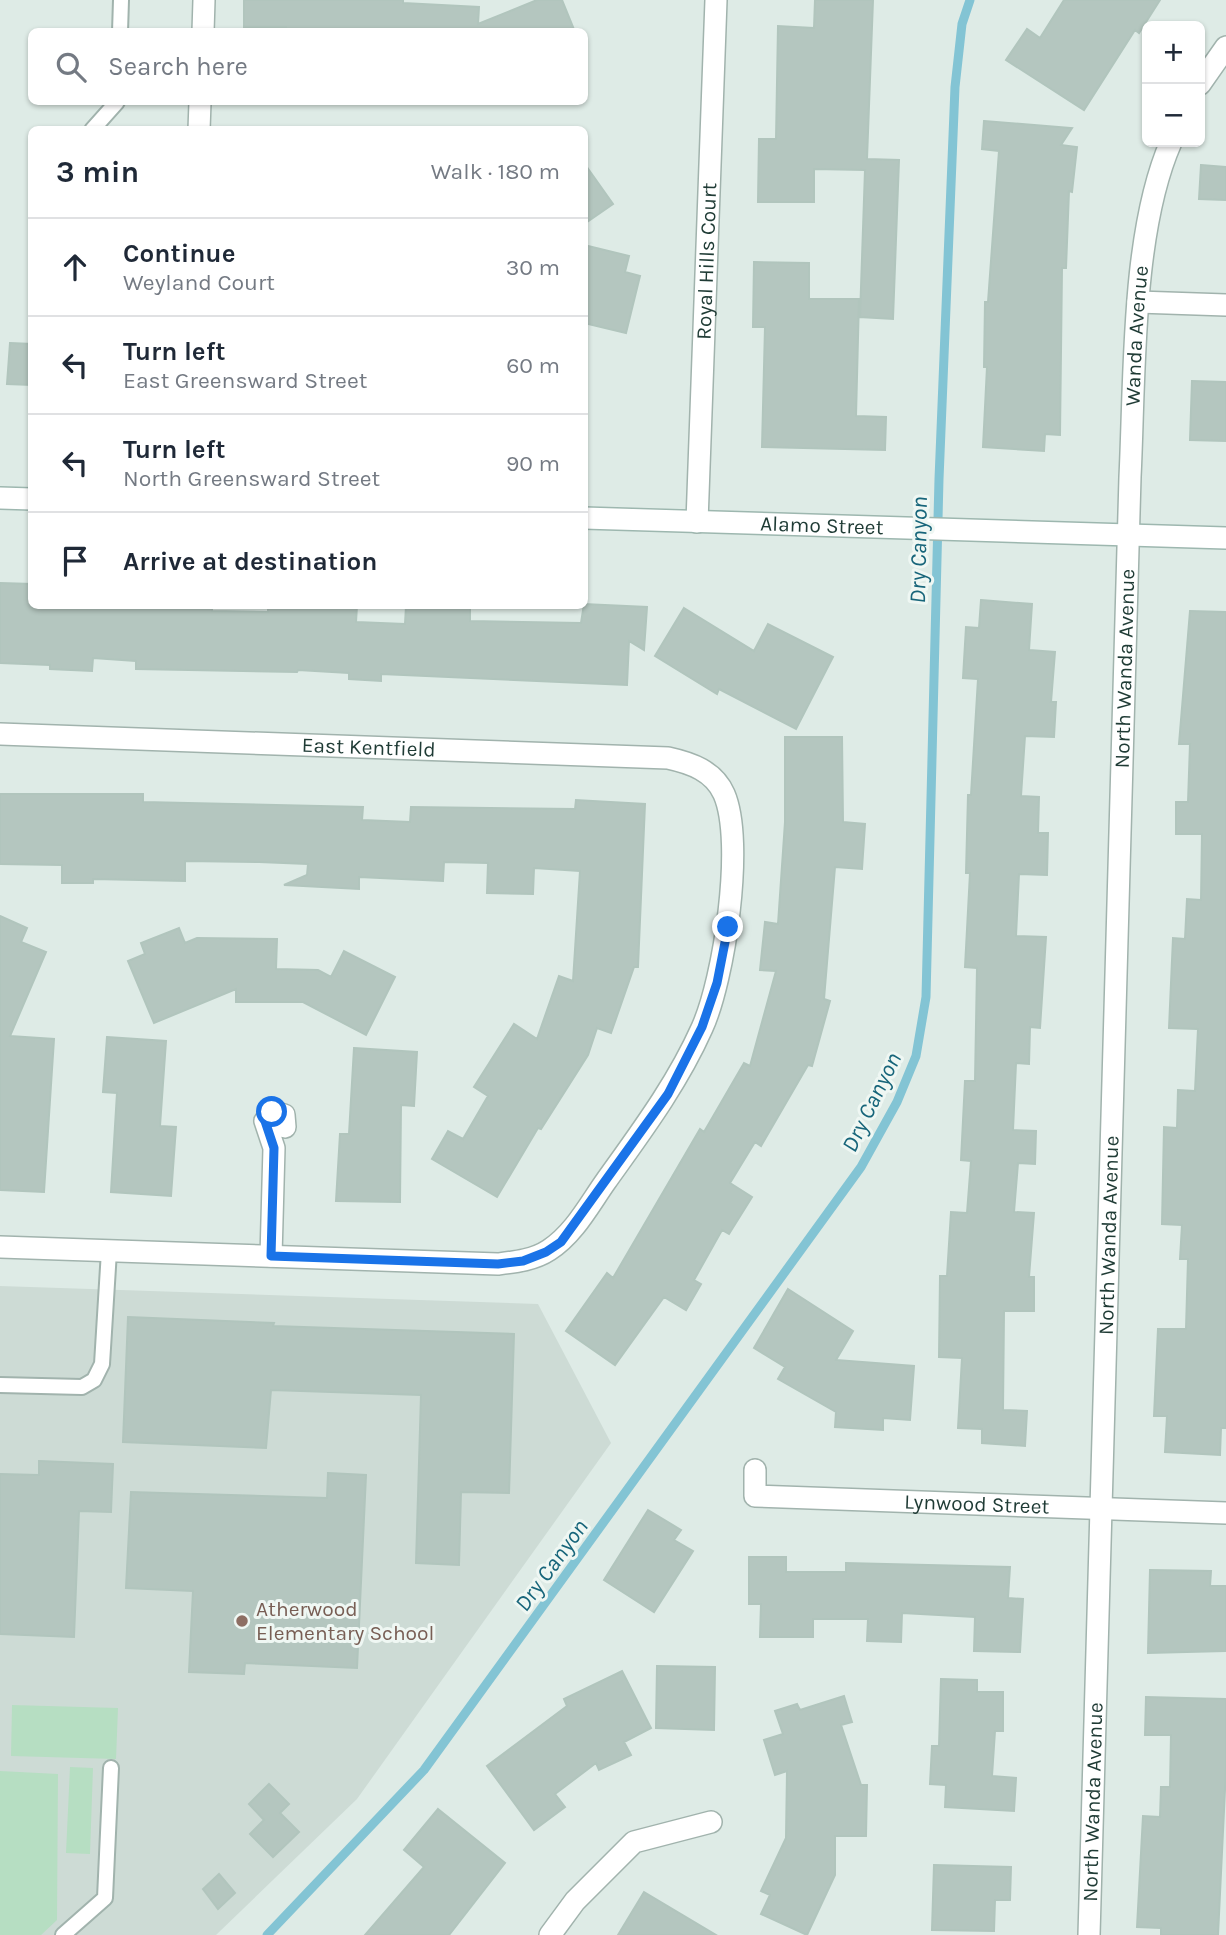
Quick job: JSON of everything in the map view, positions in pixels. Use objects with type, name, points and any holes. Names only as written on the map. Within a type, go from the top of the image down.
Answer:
[{"type":"street","points":[[203,28],[204,0]]},
{"type":"street","name":"Royal Hills Court","points":[[697,522],[716,0]]},
{"type":"street","points":[[1205,77],[1226,47]]},
{"type":"street","points":[[199,126],[200,105]]},
{"type":"street","name":"Wanda Avenue","points":[[1128,535],[1138,302],[1149,221],[1163,160],[1169,147]]},
{"type":"street","points":[[1138,302],[1226,305]]},
{"type":"street","points":[[0,498],[28,499]]},
{"type":"street","name":"Alamo Street","points":[[588,518],[1226,538]]},
{"type":"street","name":"North Wanda Avenue","points":[[1089,1935],[1128,535]]},
{"type":"street","name":"East Kentfield","points":[[0,734],[668,758],[691,763],[710,775],[723,793],[731,841],[728,927],[717,983],[702,1027],[668,1094],[573,1228],[546,1252],[523,1261],[498,1264],[271,1256]]},
{"type":"street","points":[[0,1247],[271,1256],[274,1148],[265,1121],[272,1112],[284,1115],[285,1127]]},
{"type":"street","name":"Lynwood Street","points":[[755,1470],[755,1496],[1226,1513]]},
{"type":"street","points":[[550,1935],[575,1901],[634,1842],[711,1822]]},
{"type":"lane","points":[[120,28],[121,0]]},
{"type":"lane","points":[[96,126],[114,105]]},
{"type":"lane","points":[[0,1385],[82,1387],[94,1380],[102,1364],[109,1251]]},
{"type":"lane","points":[[63,1935],[105,1898],[111,1768]]},
{"type":"shaded area","name":"Atherwood Elementary School","points":[[0,1286],[538,1304],[611,1443],[357,1799],[216,1935],[0,1935]]},
{"type":"green space","points":[[12,1705],[118,1708],[116,1759],[11,1756]]},
{"type":"green space","points":[[70,1767],[93,1768],[90,1854],[66,1853]]},
{"type":"green space","points":[[0,1771],[58,1774],[57,1920],[41,1935],[0,1935]]},
{"type":"building","points":[[244,0],[403,0],[403,3],[479,7],[478,24],[537,0],[562,0],[573,28],[286,28],[244,27]]},
{"type":"building","points":[[815,0],[873,0],[867,159],[899,160],[893,319],[860,317],[865,170],[814,169],[814,202],[758,202],[759,139],[776,139],[778,26],[814,28]]},
{"type":"building","points":[[1064,0],[1160,0],[1147,21],[1142,21],[1139,33],[1135,30],[1084,110],[1006,60],[1027,29],[1040,38]]},
{"type":"building","points":[[984,121],[1072,128],[1061,145],[1077,147],[1072,192],[1069,191],[1066,268],[1062,268],[1060,435],[1045,434],[1044,451],[983,447],[987,367],[984,367],[985,302],[988,302],[999,151],[982,149]]},
{"type":"building","points":[[1201,165],[1226,167],[1226,200],[1199,199]]},
{"type":"building","points":[[588,169],[613,204],[588,221]]},
{"type":"building","points":[[588,246],[629,256],[625,272],[640,276],[626,333],[588,324]]},
{"type":"building","points":[[754,262],[809,263],[809,299],[859,299],[856,416],[886,417],[885,450],[762,447],[765,327],[753,327]]},
{"type":"building","points":[[10,343],[28,344],[28,385],[7,384]]},
{"type":"building","points":[[1192,381],[1226,382],[1226,441],[1190,440]]},
{"type":"building","points":[[0,583],[28,584],[28,609],[212,609],[268,612],[268,609],[357,609],[356,622],[405,624],[406,609],[470,609],[470,621],[581,623],[583,609],[588,609],[588,604],[647,607],[644,650],[629,641],[627,685],[381,674],[381,681],[349,679],[349,673],[298,670],[136,669],[136,661],[93,658],[92,671],[50,669],[50,665],[0,663]]},
{"type":"building","points":[[981,600],[1032,604],[1029,650],[1055,652],[1051,702],[1056,702],[1054,737],[1025,736],[1021,796],[1039,797],[1038,833],[1048,833],[1047,875],[1019,874],[1016,936],[1046,937],[1040,1028],[1030,1027],[1029,1064],[1016,1063],[1013,1130],[1036,1131],[1035,1164],[1018,1163],[1014,1212],[1034,1213],[1029,1277],[1034,1277],[1034,1311],[1004,1311],[1003,1410],[1027,1411],[1025,1446],[982,1443],[982,1429],[958,1428],[962,1358],[939,1357],[940,1276],[947,1276],[951,1212],[967,1213],[971,1161],[961,1160],[965,1081],[975,1081],[977,968],[965,967],[970,873],[966,873],[968,795],[971,795],[978,679],[963,678],[966,627],[979,628]]},
{"type":"building","points":[[684,608],[754,651],[768,624],[833,657],[796,729],[719,689],[717,694],[655,656]]},
{"type":"building","points":[[1190,611],[1226,612],[1226,1428],[1221,1428],[1220,1455],[1165,1452],[1167,1416],[1154,1416],[1158,1329],[1186,1329],[1188,1259],[1180,1259],[1182,1225],[1162,1224],[1164,1127],[1177,1128],[1178,1090],[1195,1091],[1198,1029],[1169,1028],[1173,938],[1185,939],[1187,899],[1201,900],[1202,834],[1176,834],[1176,802],[1188,802],[1190,744],[1179,744]]},
{"type":"building","points":[[785,737],[842,737],[843,822],[865,824],[862,869],[835,867],[824,999],[830,1001],[812,1066],[808,1065],[761,1146],[755,1142],[730,1183],[752,1197],[729,1234],[722,1230],[694,1280],[701,1284],[686,1310],[664,1297],[615,1365],[566,1331],[607,1273],[613,1278],[700,1129],[704,1132],[744,1063],[750,1066],[776,971],[760,970],[765,922],[778,924],[785,822]]},
{"type":"building","points":[[0,794],[143,794],[143,802],[363,807],[362,820],[410,822],[411,807],[575,809],[576,800],[645,804],[638,967],[634,967],[611,1033],[597,1028],[588,1055],[541,1129],[538,1128],[497,1197],[432,1159],[448,1131],[463,1139],[488,1096],[474,1087],[514,1024],[537,1039],[559,976],[573,981],[580,871],[534,868],[533,894],[487,893],[488,863],[444,862],[443,881],[359,877],[359,889],[284,885],[307,875],[308,864],[259,862],[185,861],[185,881],[93,879],[93,883],[62,883],[62,865],[0,864]]},
{"type":"building","points":[[0,916],[27,928],[21,942],[46,952],[10,1036],[54,1039],[44,1192],[0,1190]]},
{"type":"building","points":[[179,928],[185,943],[197,938],[277,939],[276,969],[318,970],[331,977],[344,951],[395,977],[366,1035],[303,1002],[236,1002],[236,989],[154,1023],[128,961],[145,954],[141,943]]},
{"type":"building","points":[[107,1037],[166,1041],[160,1126],[176,1127],[171,1196],[111,1192],[117,1093],[103,1092]]},
{"type":"building","points":[[354,1048],[417,1052],[414,1106],[401,1105],[400,1202],[336,1201],[340,1134],[349,1134]]},
{"type":"building","points":[[788,1289],[853,1331],[836,1360],[914,1366],[910,1420],[883,1418],[883,1430],[835,1427],[836,1412],[778,1379],[785,1367],[754,1348]]},
{"type":"building","points":[[128,1317],[274,1323],[273,1326],[514,1334],[509,1493],[461,1492],[459,1565],[416,1563],[421,1395],[271,1390],[266,1448],[123,1442]]},
{"type":"building","points":[[39,1461],[113,1464],[111,1512],[79,1511],[74,1637],[0,1634],[0,1474],[39,1475]]},
{"type":"building","points":[[328,1473],[366,1475],[357,1668],[245,1663],[244,1674],[189,1672],[193,1591],[126,1588],[131,1492],[327,1498]]},
{"type":"building","points":[[648,1510],[681,1530],[674,1540],[693,1551],[654,1612],[604,1580]]},
{"type":"building","points":[[749,1557],[786,1557],[786,1572],[846,1572],[846,1563],[1010,1567],[1008,1598],[1023,1599],[1020,1652],[974,1651],[975,1617],[902,1613],[901,1642],[867,1641],[868,1619],[813,1619],[813,1637],[760,1637],[761,1604],[749,1604]]},
{"type":"building","points":[[1150,1570],[1211,1571],[1210,1586],[1226,1586],[1226,1651],[1148,1653]]},
{"type":"building","points":[[657,1666],[715,1667],[714,1730],[656,1728]]},
{"type":"building","points":[[622,1671],[651,1728],[624,1742],[631,1755],[599,1770],[596,1763],[555,1794],[565,1807],[534,1830],[487,1766],[567,1706],[564,1699]]},
{"type":"building","points":[[941,1679],[977,1680],[977,1692],[1003,1692],[1003,1731],[995,1731],[992,1776],[1016,1778],[1014,1811],[945,1807],[946,1785],[930,1784],[932,1746],[939,1746]]},
{"type":"building","points":[[844,1696],[852,1722],[841,1725],[861,1785],[867,1785],[866,1836],[835,1836],[835,1875],[807,1935],[761,1914],[770,1895],[761,1891],[786,1838],[787,1771],[775,1775],[764,1740],[783,1734],[775,1711],[797,1704],[800,1710]]},
{"type":"building","points":[[1146,1697],[1226,1699],[1226,1769],[1218,1935],[1161,1935],[1161,1928],[1137,1927],[1143,1816],[1160,1817],[1161,1787],[1170,1787],[1171,1735],[1145,1735]]},
{"type":"building","points":[[269,1784],[289,1804],[280,1813],[299,1832],[273,1857],[250,1834],[264,1820],[249,1804]]},
{"type":"building","points":[[438,1809],[505,1863],[449,1935],[365,1935],[424,1867],[404,1850]]},
{"type":"building","points":[[934,1865],[1011,1867],[1010,1900],[995,1900],[994,1931],[932,1930]]},
{"type":"building","points":[[219,1874],[235,1893],[218,1909],[203,1889]]},
{"type":"building","points":[[644,1892],[716,1935],[618,1935]]},
{"type":"waterway","name":"Dry Canyon","points":[[267,1935],[424,1770],[861,1167],[897,1102],[916,1056],[926,997],[939,479],[955,87],[962,24],[970,0]]},
{"type":"place","name":"Atherwood Elementary School","points":[[242,1621]]},
{"type":"route","points":[[272,1112],[265,1121],[274,1148],[271,1256],[498,1264],[523,1261],[546,1252],[561,1242],[573,1228],[668,1094],[702,1027],[717,983],[728,927]]}]
